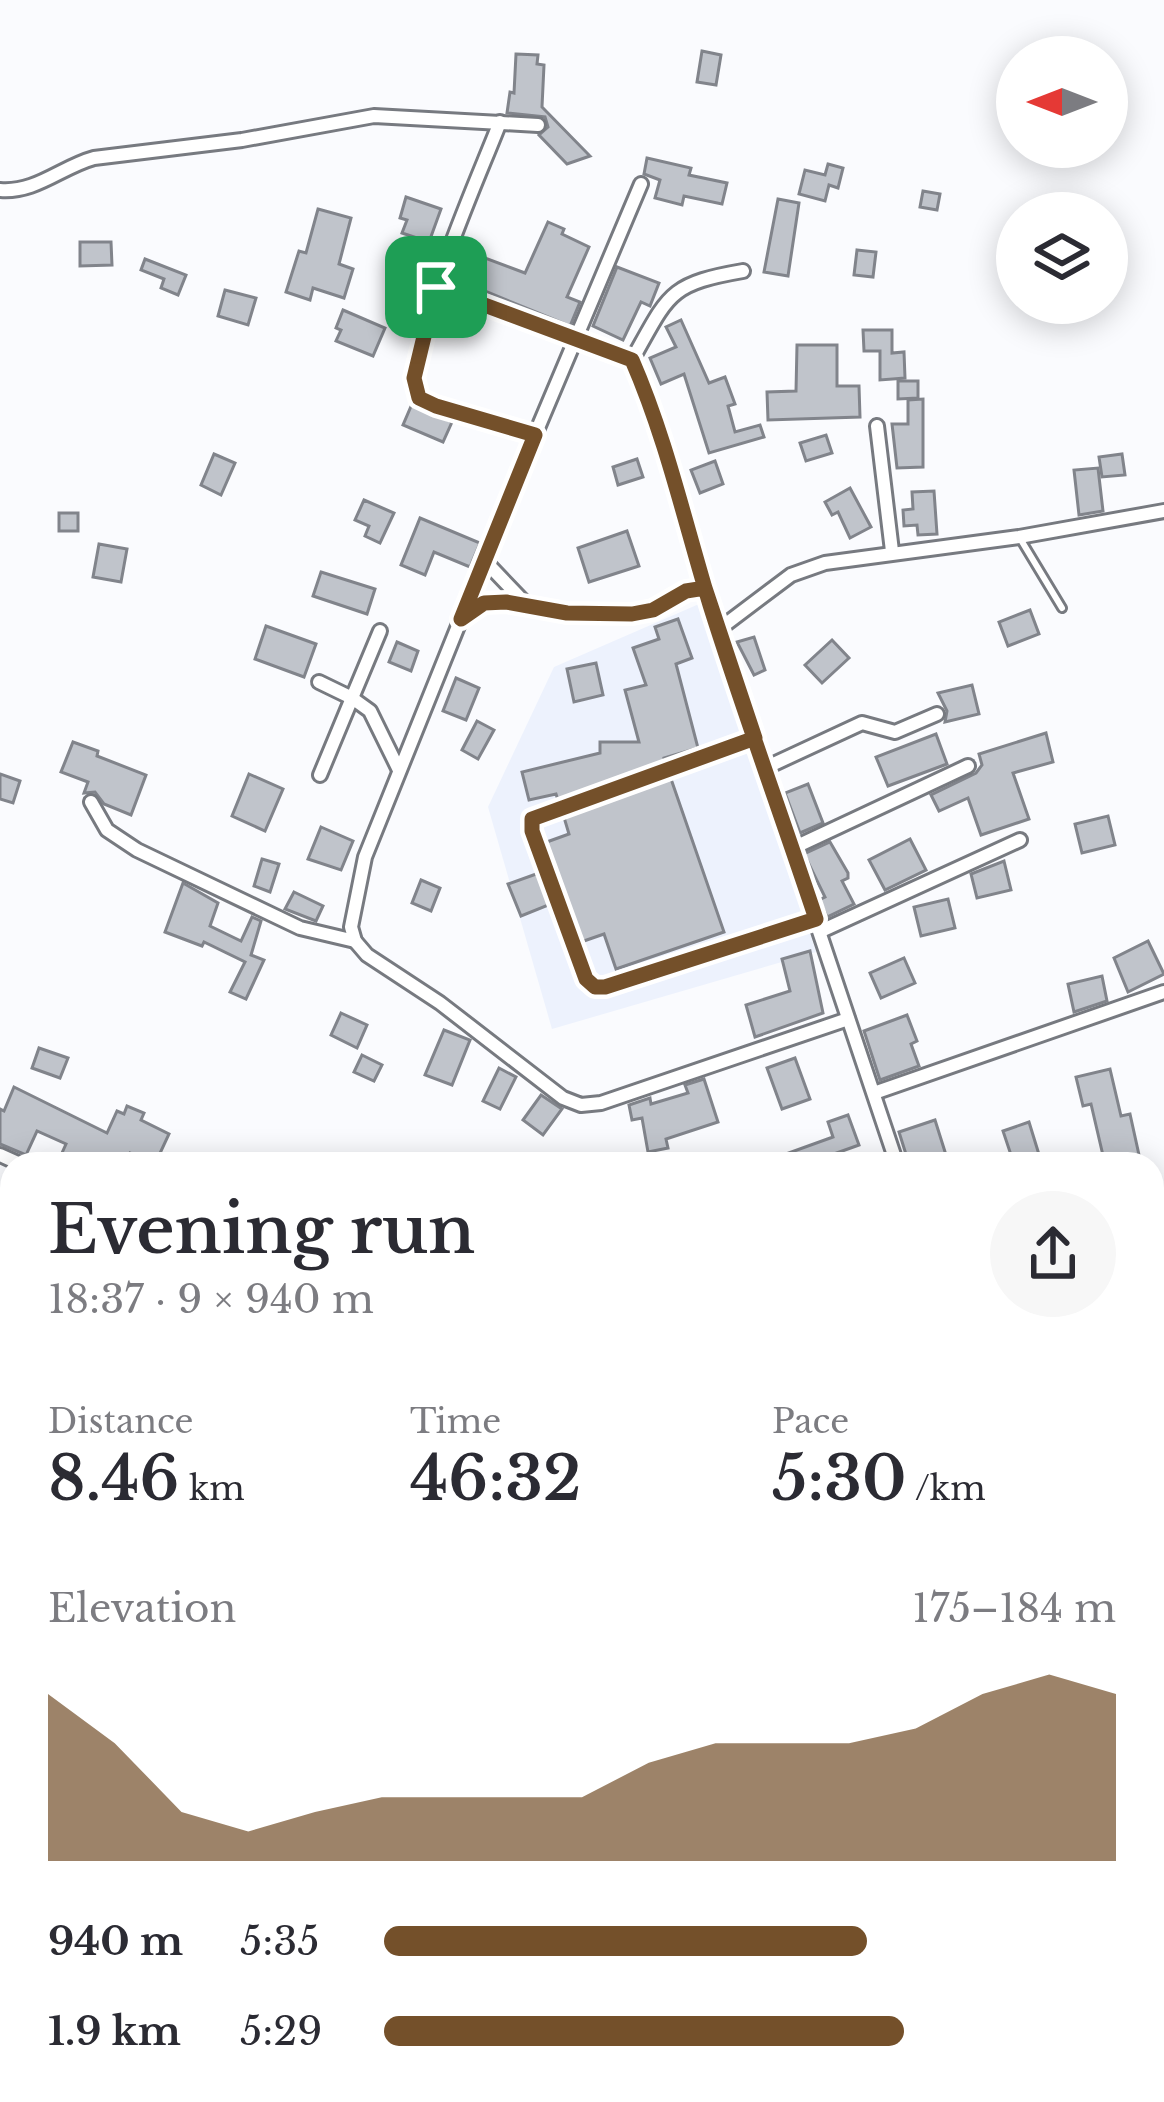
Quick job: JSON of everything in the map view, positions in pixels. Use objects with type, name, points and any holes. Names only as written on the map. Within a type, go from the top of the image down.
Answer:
[{"type":"street","points":[[0,190],[30,188],[94,158],[242,140],[347,119],[397,115],[538,125]]},
{"type":"street","points":[[500,122],[436,287],[414,378],[419,398],[535,435]]},
{"type":"street","points":[[641,184],[400,771],[359,877],[351,927],[367,955],[440,1003],[563,1098],[581,1106],[848,1019]]},
{"type":"street","points":[[632,360],[675,292],[697,279],[743,271]]},
{"type":"street","points":[[436,287],[632,360],[652,405],[718,630],[894,1152]]},
{"type":"street","points":[[877,426],[892,551]]},
{"type":"street","points":[[718,630],[791,575],[825,562],[1019,537],[1164,511]]},
{"type":"street","points":[[484,560],[524,602]]},
{"type":"street","points":[[461,619],[484,603],[524,602],[567,613],[632,614],[705,588]]},
{"type":"street","points":[[320,775],[380,631]]},
{"type":"street","points":[[319,682],[370,711],[400,771]]},
{"type":"street","points":[[765,768],[862,723],[896,732],[937,714]]},
{"type":"street","points":[[793,848],[968,766]]},
{"type":"street","points":[[91,802],[107,830],[137,850],[300,928],[355,941]]},
{"type":"street","points":[[818,925],[1020,840]]},
{"type":"street","points":[[874,1093],[1164,992]]},
{"type":"lane","points":[[1019,537],[1062,608]]},
{"type":"lane","points":[[755,738],[540,814],[532,819],[532,831],[586,979],[595,987],[818,925]]},
{"type":"shaded area","points":[[699,604],[816,952],[552,1029],[488,807],[554,667]]},
{"type":"building","points":[[702,51],[721,55],[716,85],[697,82]]},
{"type":"building","points":[[516,54],[538,55],[537,64],[544,65],[542,107],[590,156],[567,164],[539,135],[548,127],[545,117],[507,113],[510,92],[514,93]]},
{"type":"building","points":[[647,158],[691,168],[689,175],[727,183],[722,204],[684,196],[682,205],[655,198],[660,180],[644,174]]},
{"type":"building","points":[[828,164],[843,168],[838,188],[829,185],[825,201],[799,194],[805,170],[825,175]]},
{"type":"building","points":[[923,191],[940,194],[937,210],[920,207]]},
{"type":"building","points":[[406,197],[441,209],[429,242],[402,233],[407,220],[400,218]]},
{"type":"building","points":[[778,199],[799,203],[788,276],[764,272]]},
{"type":"building","points":[[318,209],[351,218],[339,264],[353,269],[344,298],[313,288],[310,300],[286,292],[299,251],[306,253]]},
{"type":"building","points":[[548,222],[589,247],[567,297],[580,302],[570,326],[458,280],[459,275],[452,272],[461,249],[525,273]]},
{"type":"building","points":[[80,242],[111,242],[112,265],[80,266]]},
{"type":"building","points":[[857,250],[876,252],[873,277],[854,275]]},
{"type":"building","points":[[145,259],[186,275],[178,295],[161,288],[164,279],[141,270]]},
{"type":"building","points":[[617,267],[659,283],[650,306],[641,302],[623,340],[593,326]]},
{"type":"building","points":[[225,290],[256,298],[248,325],[218,316]]},
{"type":"building","points":[[343,310],[385,328],[373,356],[336,341]]},
{"type":"building","points":[[681,320],[709,383],[725,377],[735,404],[728,406],[735,432],[760,425],[764,437],[709,453],[684,374],[661,384],[650,358],[676,347],[666,327]]},
{"type":"building","points":[[863,330],[892,330],[892,353],[904,352],[905,378],[880,380],[880,351],[864,351]]},
{"type":"building","points":[[797,345],[837,345],[837,386],[859,386],[860,417],[768,420],[767,392],[796,391]]},
{"type":"building","points":[[898,381],[918,381],[918,398],[898,399]]},
{"type":"building","points":[[923,399],[923,467],[897,468],[892,424],[908,424],[908,400]]},
{"type":"building","points":[[412,404],[452,422],[443,442],[403,425]]},
{"type":"building","points":[[826,435],[832,453],[806,461],[800,443]]},
{"type":"building","points":[[214,454],[235,463],[221,495],[201,485]]},
{"type":"building","points":[[1122,454],[1125,475],[1102,477],[1099,457]]},
{"type":"building","points":[[637,459],[643,477],[618,485],[613,467]]},
{"type":"building","points":[[715,461],[723,484],[700,493],[691,470]]},
{"type":"building","points":[[1098,468],[1103,511],[1079,515],[1074,470]]},
{"type":"building","points":[[850,488],[871,527],[850,538],[838,512],[832,515],[825,502]]},
{"type":"building","points":[[934,491],[937,534],[918,535],[917,525],[904,526],[903,510],[913,509],[912,492]]},
{"type":"building","points":[[364,500],[394,513],[380,543],[365,536],[369,526],[355,520]]},
{"type":"building","points":[[59,513],[78,513],[78,531],[59,531]]},
{"type":"building","points":[[420,518],[480,543],[470,567],[434,552],[425,575],[401,565]]},
{"type":"building","points":[[627,531],[639,566],[589,582],[578,548]]},
{"type":"building","points":[[99,544],[127,549],[121,582],[93,577]]},
{"type":"building","points":[[321,572],[375,589],[367,614],[313,596]]},
{"type":"building","points":[[1030,610],[1039,634],[1008,646],[999,622]]},
{"type":"building","points":[[678,619],[692,658],[676,664],[698,748],[558,800],[556,794],[529,800],[522,772],[600,753],[600,742],[639,742],[625,690],[646,685],[633,648],[659,639],[655,627]]},
{"type":"building","points":[[266,626],[316,644],[304,677],[255,659]]},
{"type":"building","points":[[754,637],[765,670],[754,675],[737,642]]},
{"type":"building","points":[[832,640],[849,658],[822,683],[805,665]]},
{"type":"building","points":[[397,642],[418,651],[411,671],[389,662]]},
{"type":"building","points":[[596,663],[603,695],[574,702],[567,669]]},
{"type":"building","points":[[456,678],[479,688],[466,720],[443,711]]},
{"type":"building","points":[[972,685],[979,714],[945,722],[947,711],[938,693]]},
{"type":"building","points":[[477,721],[494,730],[478,759],[462,750]]},
{"type":"building","points":[[1046,733],[1053,762],[1013,773],[1029,819],[981,835],[968,798],[939,811],[931,795],[976,773],[982,765],[979,754]]},
{"type":"building","points":[[936,734],[947,764],[888,786],[876,757]]},
{"type":"building","points":[[73,742],[146,775],[131,815],[104,804],[95,792],[84,793],[88,782],[61,772]]},
{"type":"building","points":[[0,774],[20,781],[13,803],[0,799]]},
{"type":"building","points":[[249,774],[283,789],[265,831],[232,816]]},
{"type":"building","points":[[670,776],[724,932],[616,969],[604,934],[581,942],[544,843],[569,834],[563,814]]},
{"type":"building","points":[[808,784],[823,823],[800,833],[785,793]]},
{"type":"building","points":[[1108,816],[1115,845],[1082,853],[1075,824]]},
{"type":"building","points":[[321,827],[353,841],[341,870],[308,859]]},
{"type":"building","points":[[910,839],[926,870],[885,890],[869,860]]},
{"type":"building","points":[[830,842],[848,873],[842,881],[854,904],[827,917],[819,900],[825,897],[804,854]]},
{"type":"building","points":[[262,859],[279,864],[270,892],[254,886]]},
{"type":"building","points":[[1004,861],[1011,890],[977,898],[971,874]]},
{"type":"building","points":[[539,873],[551,904],[521,916],[508,884]]},
{"type":"building","points":[[421,880],[440,888],[431,911],[412,903]]},
{"type":"building","points":[[183,883],[218,903],[210,926],[241,941],[252,917],[261,921],[251,955],[264,960],[246,999],[230,992],[245,962],[204,942],[202,946],[165,932]]},
{"type":"building","points":[[294,892],[323,906],[316,921],[285,909]]},
{"type":"building","points":[[948,899],[955,928],[921,936],[914,907]]},
{"type":"building","points":[[1148,941],[1164,974],[1128,992],[1114,958]]},
{"type":"building","points":[[810,951],[823,1013],[755,1037],[746,1005],[790,991],[782,959]]},
{"type":"building","points":[[904,958],[915,983],[881,998],[870,973]]},
{"type":"building","points":[[1102,976],[1107,1001],[1074,1012],[1068,984]]},
{"type":"building","points":[[341,1013],[367,1025],[357,1048],[331,1035]]},
{"type":"building","points":[[907,1015],[917,1041],[911,1044],[919,1066],[880,1080],[864,1031]]},
{"type":"building","points":[[444,1030],[470,1040],[452,1085],[425,1075]]},
{"type":"building","points":[[39,1048],[68,1058],[60,1078],[32,1068]]},
{"type":"building","points":[[362,1055],[382,1065],[374,1081],[354,1072]]},
{"type":"building","points":[[795,1058],[810,1099],[782,1109],[767,1068]]},
{"type":"building","points":[[499,1068],[516,1077],[500,1109],[483,1101]]},
{"type":"building","points":[[1110,1069],[1121,1116],[1130,1114],[1138,1152],[1102,1152],[1091,1104],[1083,1106],[1076,1077]]},
{"type":"building","points":[[704,1079],[718,1122],[666,1139],[668,1148],[648,1152],[642,1118],[632,1120],[629,1105],[688,1093],[685,1085]]},
{"type":"building","points":[[14,1087],[107,1133],[117,1111],[124,1114],[127,1106],[144,1113],[141,1120],[169,1134],[161,1152],[62,1152],[66,1144],[37,1131],[27,1152],[19,1152],[0,1144],[0,1109],[4,1111]]},
{"type":"building","points":[[541,1095],[562,1109],[543,1135],[523,1120]]},
{"type":"building","points":[[848,1115],[859,1145],[839,1152],[791,1152],[833,1137],[828,1122]]},
{"type":"building","points":[[935,1120],[945,1152],[905,1152],[899,1132]]},
{"type":"building","points":[[1029,1122],[1038,1152],[1010,1152],[1003,1131]]},
{"type":"route","points":[[436,287],[414,378],[419,398],[535,435],[461,619],[484,603],[506,602],[567,613],[632,614],[705,588],[755,738],[532,819],[532,831],[586,979],[595,987],[605,987],[816,919],[755,738],[718,630],[705,588],[679,506],[652,405],[632,360],[436,287]]}]
